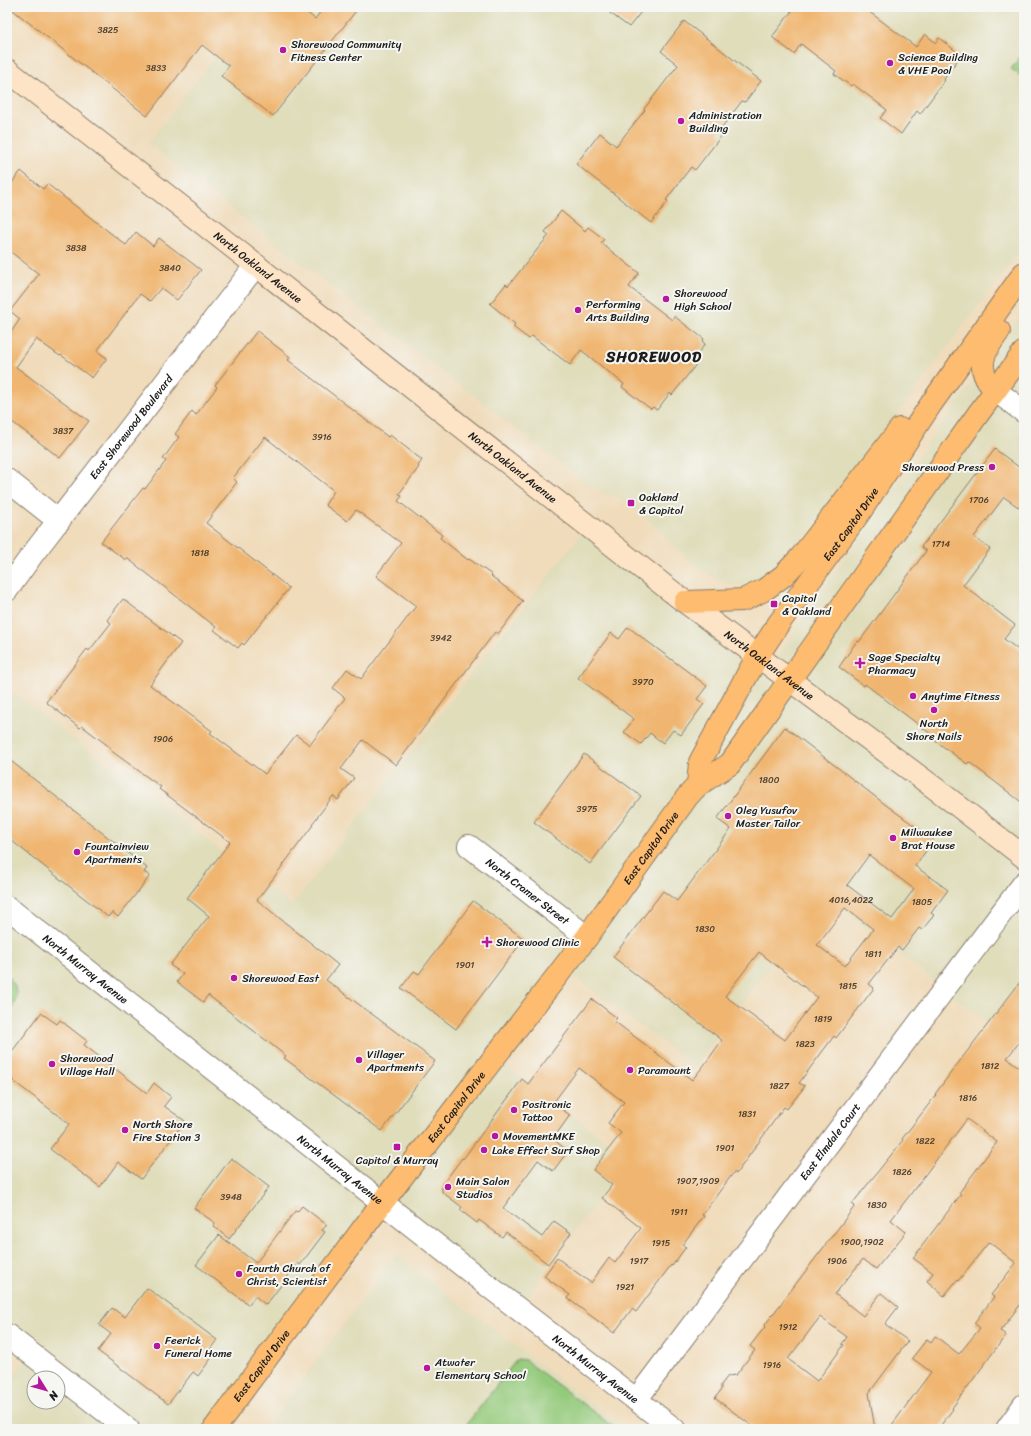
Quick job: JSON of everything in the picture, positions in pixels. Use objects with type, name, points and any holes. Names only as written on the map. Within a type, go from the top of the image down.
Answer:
[{"type":"main road","name":"North Oakland Avenue","points":[[7,70],[685,602],[940,792],[1024,857]]},
{"type":"main road","name":"East Capitol Drive","points":[[698,785],[700,762],[757,657],[781,619],[860,512],[931,404],[1024,273]]},
{"type":"main road","points":[[995,390],[983,374],[982,363],[985,352],[1024,298]]},
{"type":"main road","name":"East Capitol Drive","points":[[214,1429],[382,1203],[587,937],[688,797],[698,785],[730,764],[995,390],[1024,352]]},
{"type":"main road","points":[[685,602],[743,600],[764,590],[783,576],[801,557],[897,431],[931,404]]},
{"type":"street","name":"East Shorewood Boulevard","points":[[7,590],[59,520],[256,265]]},
{"type":"street","points":[[995,390],[1024,412]]},
{"type":"street","points":[[7,480],[59,520]]},
{"type":"street","name":"North Cramer Street","points":[[469,846],[587,937]]},
{"type":"street","name":"East Elmdale Court","points":[[636,1400],[1024,882]]},
{"type":"street","name":"North Murray Avenue","points":[[7,907],[382,1203],[674,1429]]},
{"type":"street","points":[[7,1335],[128,1429]]},
{"type":"street","points":[[1007,1429],[1024,1406]]},
{"type":"shaded area","name":"Shorewood High School","points":[[254,7],[1024,7],[1024,245],[818,520],[788,556],[771,572],[754,581],[741,586],[730,584],[715,578],[699,568],[679,552],[645,517],[621,499],[593,488],[148,143]]},
{"type":"shaded area","points":[[1024,311],[1024,1050],[822,895],[695,1067],[563,968],[495,1057],[629,1158],[518,1309],[382,1203],[214,1429],[7,1429],[7,1385],[25,1361],[7,1335],[7,688],[292,905],[587,526],[771,667],[825,585]]},
{"type":"shaded area","name":"Atwater Elementary School","points":[[396,1255],[625,1429],[265,1429]]},
{"type":"green space","points":[[1024,52],[1024,78],[1011,69]]},
{"type":"green space","points":[[7,976],[14,985],[16,995],[13,1006],[7,1016]]},
{"type":"green space","points":[[517,1359],[525,1360],[616,1429],[463,1429]]},
{"type":"building","points":[[9,7],[300,7],[315,19],[321,11],[317,7],[359,7],[273,116],[221,76],[229,66],[202,45],[147,116]]},
{"type":"building","points":[[602,7],[645,7],[629,27]]},
{"type":"building","name":"Science Building & VHE Pool","points":[[795,7],[863,7],[916,47],[925,34],[936,43],[939,38],[961,55],[920,114],[917,111],[901,134],[880,118],[887,110],[853,84],[851,86],[834,74],[836,71],[801,44],[794,54],[772,37]]},
{"type":"building","name":"Administration Building","points":[[684,21],[761,81],[745,102],[742,101],[718,132],[722,135],[695,170],[691,167],[651,223],[576,164],[600,133],[616,146],[645,110],[644,109],[678,65],[661,51]]},
{"type":"building","points":[[21,171],[43,189],[47,184],[126,245],[136,232],[153,246],[159,238],[201,270],[177,300],[161,288],[150,301],[140,294],[97,351],[107,358],[92,378],[36,339],[16,367],[89,421],[60,458],[7,418],[7,338],[20,319],[10,311],[39,274],[7,249],[7,189]]},
{"type":"building","name":"Performing Arts Building","points":[[561,211],[585,231],[588,227],[604,239],[601,243],[639,273],[629,287],[672,320],[674,316],[704,339],[702,341],[705,344],[694,359],[698,362],[672,395],[670,393],[657,410],[653,407],[651,409],[622,387],[624,384],[581,350],[570,365],[532,336],[529,339],[513,327],[515,324],[490,304],[506,284],[508,286],[549,235],[545,232]]},
{"type":"building","points":[[257,331],[290,357],[288,360],[388,437],[390,435],[422,460],[418,466],[419,467],[399,494],[402,496],[398,501],[442,535],[440,538],[468,560],[469,559],[492,575],[491,576],[523,601],[498,634],[495,632],[396,765],[363,740],[341,769],[354,778],[338,800],[333,796],[257,900],[338,965],[326,980],[435,1061],[382,1131],[284,1058],[286,1056],[208,995],[203,1002],[177,982],[183,974],[170,965],[209,916],[187,898],[230,842],[159,789],[161,787],[110,750],[111,748],[82,726],[80,728],[46,702],[87,649],[89,651],[111,623],[107,620],[123,599],[181,643],[150,685],[212,731],[210,733],[265,774],[296,735],[310,745],[345,698],[333,688],[347,669],[361,679],[416,606],[376,576],[401,543],[356,510],[347,521],[325,505],[334,491],[265,437],[233,478],[237,482],[206,523],[289,588],[244,645],[242,643],[238,648],[214,630],[216,627],[127,558],[126,560],[101,542],[166,461],[163,459],[179,437],[175,434],[192,411],[196,415],[217,387],[215,385]]},
{"type":"building","points":[[995,449],[1024,471],[1024,511],[1004,497],[974,537],[990,549],[963,585],[1015,625],[1004,639],[1024,654],[1024,804],[969,762],[967,764],[930,737],[932,735],[865,684],[864,686],[839,667],[926,551],[921,547]]},
{"type":"building","points":[[628,627],[707,686],[697,699],[704,704],[681,735],[673,730],[663,743],[650,733],[641,744],[624,732],[634,719],[578,678],[611,633],[619,639]]},
{"type":"building","points":[[785,727],[934,840],[915,866],[948,890],[931,913],[934,915],[922,930],[919,928],[902,950],[898,947],[869,984],[874,988],[836,1038],[834,1036],[799,1083],[805,1086],[787,1109],[784,1107],[736,1174],[734,1172],[702,1215],[704,1216],[682,1245],[686,1247],[672,1266],[671,1265],[636,1312],[632,1309],[614,1333],[567,1298],[570,1295],[544,1276],[557,1258],[591,1283],[609,1258],[615,1263],[641,1228],[602,1198],[612,1185],[593,1170],[621,1133],[608,1123],[624,1102],[579,1068],[553,1103],[570,1115],[553,1139],[568,1151],[553,1171],[538,1160],[503,1208],[542,1237],[554,1221],[571,1233],[548,1264],[506,1232],[502,1237],[479,1220],[477,1223],[460,1210],[462,1207],[442,1192],[442,1185],[522,1079],[528,1084],[592,999],[617,1018],[614,1021],[692,1080],[705,1064],[722,1040],[613,957],[663,891],[677,901],[731,829],[717,819]],"holes":[[[869,855],[914,889],[892,919],[847,885]],[[845,908],[873,929],[845,966],[817,945]],[[759,952],[817,997],[785,1040],[725,996]]]},
{"type":"building","points":[[584,754],[641,796],[590,864],[534,822]]},
{"type":"building","name":"Fountainview Apartments","points":[[7,758],[147,868],[144,872],[150,876],[118,917],[112,912],[108,917],[7,837]]},
{"type":"building","points":[[473,901],[524,939],[456,1029],[401,988],[414,971],[419,974]]},
{"type":"building","points":[[1024,977],[1024,1036],[1007,1058],[1024,1071],[1024,1300],[1000,1331],[1006,1335],[938,1429],[889,1429],[931,1372],[912,1358],[927,1339],[931,1342],[935,1336],[959,1354],[980,1328],[974,1323],[994,1297],[991,1295],[1016,1263],[989,1242],[944,1296],[927,1281],[933,1273],[913,1258],[961,1194],[959,1193],[997,1142],[967,1119],[891,1220],[906,1232],[876,1269],[863,1259],[835,1294],[863,1316],[881,1293],[898,1307],[885,1324],[908,1341],[869,1393],[875,1429],[756,1429],[715,1398],[721,1390],[721,1385],[728,1376],[736,1375],[755,1350],[750,1346],[765,1327],[764,1326],[855,1206],[852,1204],[903,1140],[902,1139],[936,1095],[935,1094]],"holes":[[[820,1317],[847,1337],[842,1344],[844,1345],[817,1381],[788,1359]]]},
{"type":"building","points":[[41,1013],[57,1024],[60,1020],[87,1041],[84,1045],[147,1093],[154,1083],[171,1097],[164,1106],[185,1121],[141,1179],[118,1162],[100,1187],[50,1149],[69,1124],[7,1076],[7,1058]]},
{"type":"building","points":[[231,1158],[269,1187],[229,1239],[213,1226],[215,1223],[194,1208]]},
{"type":"building","points":[[302,1206],[327,1225],[322,1230],[325,1232],[300,1265],[298,1263],[266,1305],[255,1296],[249,1305],[196,1265],[219,1235],[256,1263],[295,1211],[297,1212]]},
{"type":"building","name":"Feerick Funeral Home","points":[[147,1288],[217,1340],[208,1352],[213,1356],[198,1376],[193,1372],[168,1404],[98,1351],[111,1334],[99,1325],[112,1308],[125,1317]]},
{"type":"place","name":"Shorewood Community Fitness Center","points":[[283,50]]},
{"type":"place","name":"Science Building & VHE Pool","points":[[890,63]]},
{"type":"place","name":"Administration Building","points":[[681,121]]},
{"type":"place","name":"Shorewood High School","points":[[666,299]]},
{"type":"place","name":"Performing Arts Building","points":[[578,310]]},
{"type":"place","name":"Shorewood Press","points":[[992,467]]},
{"type":"place","name":"Oakland & Capitol","points":[[631,503]]},
{"type":"place","name":"Capitol & Oakland","points":[[774,604]]},
{"type":"place","name":"Sage Specialty Pharmacy","points":[[860,663]]},
{"type":"place","name":"Anytime Fitness","points":[[913,696]]},
{"type":"place","name":"North Shore Nails","points":[[934,710]]},
{"type":"place","name":"Oleg Yusufov Master Tailor","points":[[728,816]]},
{"type":"place","name":"Milwaukee Brat House","points":[[893,838]]},
{"type":"place","name":"Fountainview Apartments","points":[[77,852]]},
{"type":"place","name":"Shorewood Clinic","points":[[487,942]]},
{"type":"place","name":"Shorewood East","points":[[234,978]]},
{"type":"place","name":"Villager Apartments","points":[[359,1060]]},
{"type":"place","name":"Shorewood Village Hall","points":[[52,1064]]},
{"type":"place","name":"Paramount","points":[[630,1070]]},
{"type":"place","name":"Positronic Tattoo","points":[[514,1110]]},
{"type":"place","name":"North Shore Fire Station 3","points":[[125,1130]]},
{"type":"place","name":"MovementMKE","points":[[495,1136]]},
{"type":"place","name":"Capitol & Murray","points":[[397,1147]]},
{"type":"place","name":"Lake Effect Surf Shop","points":[[484,1150]]},
{"type":"place","name":"Main Salon Studios","points":[[448,1187]]},
{"type":"place","name":"Fourth Church of Christ, Scientist","points":[[239,1274]]},
{"type":"place","name":"Feerick Funeral Home","points":[[157,1346]]},
{"type":"place","name":"Atwater Elementary School","points":[[427,1368]]},
{"type":"district","name":"SHOREWOOD","points":[[654,357]]}]
